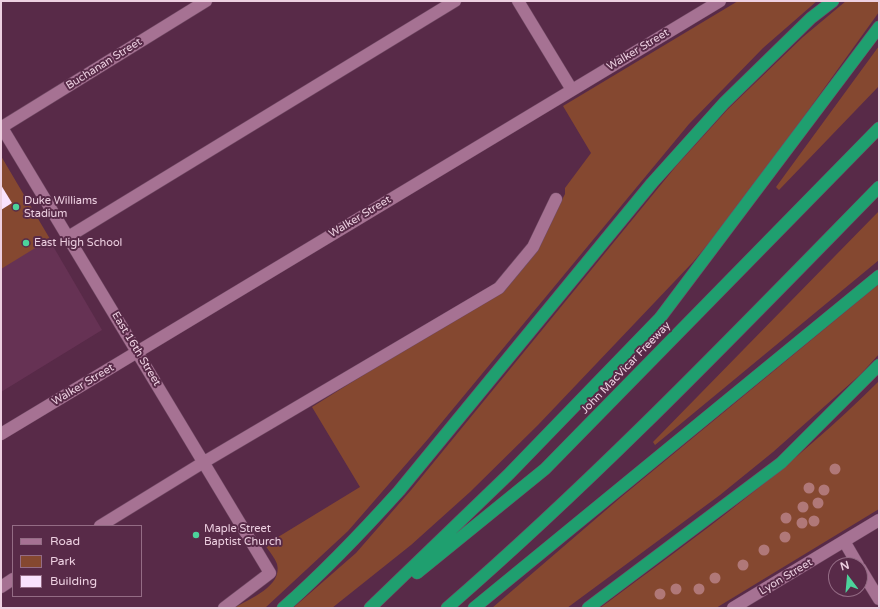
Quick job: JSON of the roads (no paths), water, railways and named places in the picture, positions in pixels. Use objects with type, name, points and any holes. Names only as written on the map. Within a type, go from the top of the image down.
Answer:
[{"type":"highway","points":[[283,608],[319,576],[360,535],[389,502],[652,183],[719,109],[811,18],[833,1]]},
{"type":"highway","points":[[370,608],[509,474],[660,318],[876,32]]},
{"type":"highway","name":"John MacVicar Freeway","points":[[374,608],[546,469],[879,128]]},
{"type":"highway","points":[[447,608],[507,556],[657,413],[879,187]]},
{"type":"highway","points":[[474,608],[879,276]]},
{"type":"highway","points":[[588,608],[781,462],[879,365]]},
{"type":"street","name":"Buchanan Street","points":[[1,126],[206,1]]},
{"type":"street","points":[[68,237],[455,1]]},
{"type":"street","points":[[518,1],[572,90]]},
{"type":"street","name":"Walker Street","points":[[1,434],[720,1]]},
{"type":"street","name":"East 16th Street","points":[[1,126],[138,351],[270,573],[224,608]]},
{"type":"street","points":[[102,525],[204,462],[499,288],[533,247],[556,200]]},
{"type":"street","name":"Lyon Street","points":[[734,608],[879,520]]},
{"type":"street","points":[[844,541],[853,557]]},
{"type":"street","points":[[1,587],[12,580]]},
{"type":"street","points":[[868,581],[879,599]]},
{"type":"place","name":"Duke Williams Stadium","points":[[16,207]]},
{"type":"place","name":"East High School","points":[[26,243]]},
{"type":"place","name":"Maple Street Baptist Church","points":[[196,535]]}]
